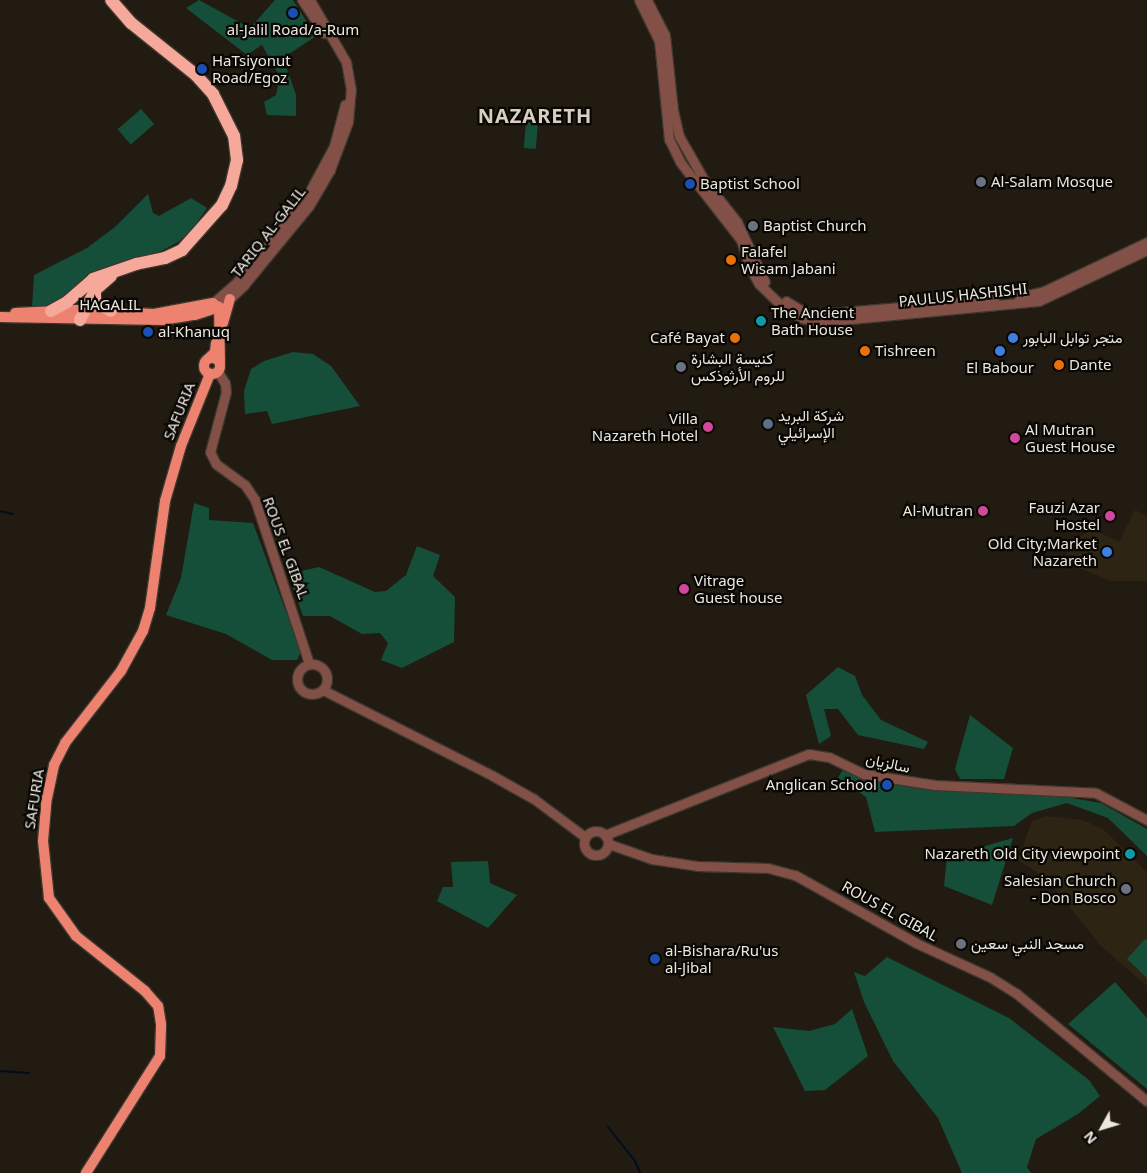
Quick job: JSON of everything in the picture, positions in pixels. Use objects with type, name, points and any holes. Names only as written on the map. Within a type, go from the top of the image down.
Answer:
[{"type":"highway","points":[[51,311],[94,284],[136,264],[165,258],[182,250],[201,232],[229,191],[237,149],[226,117],[213,94],[110,0]]},
{"type":"highway","points":[[94,284],[95,302],[111,312]]},
{"type":"highway","points":[[80,313],[94,284]]},
{"type":"main road","points":[[219,332],[230,299]]},
{"type":"main road","name":"HAGALIL","points":[[0,316],[111,312],[154,314],[215,307]]},
{"type":"main road","name":"HAGALIL","points":[[0,316],[51,311],[162,320],[200,314],[215,307]]},
{"type":"main road","name":"SAFURIA","points":[[88,1171],[160,1056],[161,1024],[158,1006],[145,991],[76,936],[49,898],[43,840],[46,803],[54,765],[65,743],[122,671],[143,631],[150,608],[165,501],[181,446],[216,370],[219,332],[215,307]]},
{"type":"main road","points":[[200,314],[213,320],[219,332]]},
{"type":"main road","name":"SAFURIA","points":[[208,359],[215,352],[219,332]]},
{"type":"main road","points":[[208,359],[204,369],[216,370]]},
{"type":"main road","points":[[208,359],[216,370]]},
{"type":"street","name":"TARIQ AL-GALIL","points":[[215,307],[304,202],[340,129],[345,103],[345,76],[333,48],[302,0]]},
{"type":"street","name":"TARIQ AL-GALIL","points":[[215,307],[230,299],[309,206],[330,170],[348,122],[351,90],[346,62],[310,0]]},
{"type":"street","points":[[639,0],[658,41],[669,139],[680,162],[741,240],[753,275],[770,296],[803,315]]},
{"type":"street","points":[[647,0],[665,34],[673,110],[679,136],[690,160],[737,222],[759,273],[780,297],[803,315]]},
{"type":"street","name":"PAULUS HASHISHI","points":[[803,315],[1027,296],[1147,242]]},
{"type":"street","name":"PAULUS HASHISHI","points":[[803,315],[820,322],[1038,301],[1147,250]]},
{"type":"street","name":"ROUS EL GIBAL","points":[[216,370],[225,383],[226,392],[210,452],[216,464],[245,486],[255,500],[309,663]]},
{"type":"street","points":[[325,691],[323,672],[309,663],[300,666],[298,673],[300,686],[314,695],[325,691],[493,776],[534,799],[585,837]]},
{"type":"street","name":"سالزيان","points":[[605,835],[809,754],[829,756],[864,774],[935,786],[1096,793],[1147,820]]},
{"type":"street","points":[[592,833],[605,835],[609,844],[602,853],[592,853],[583,849],[585,837],[592,833]]},
{"type":"street","name":"ROUS EL GIBAL","points":[[609,844],[652,859],[698,866],[768,868],[795,875],[916,943],[990,977],[1017,994],[1147,1101]]},
{"type":"shaded area","name":"Old City;Market Nazareth","points":[[1135,510],[1147,516],[1147,581],[1111,581],[1065,562],[1069,543],[1093,529],[1119,542]]},
{"type":"shaded area","points":[[1046,816],[1083,820],[1103,829],[1147,872],[1147,986],[1101,946],[1047,879],[1018,860],[1032,821]]},
{"type":"green space","points":[[199,0],[250,28],[275,0],[293,0],[316,36],[283,58],[296,95],[296,116],[267,115],[264,102],[276,95],[280,77],[262,45],[247,55],[186,8]]},
{"type":"green space","points":[[141,109],[154,124],[131,144],[118,129]]},
{"type":"green space","points":[[526,122],[538,123],[536,149],[524,148]]},
{"type":"green space","points":[[148,194],[153,213],[159,216],[191,198],[207,208],[191,231],[178,242],[57,306],[32,307],[34,275],[87,248],[115,227]]},
{"type":"green space","points":[[293,352],[313,354],[331,366],[360,406],[272,424],[267,411],[245,414],[244,391],[251,369],[264,361]]},
{"type":"green space","points":[[194,503],[209,508],[209,520],[253,523],[301,652],[297,660],[272,660],[226,634],[166,615],[181,578]]},
{"type":"green space","points":[[417,546],[440,555],[433,576],[455,597],[454,642],[402,668],[381,660],[388,643],[380,633],[362,634],[330,616],[303,616],[288,574],[319,567],[375,592],[386,591],[406,575]]},
{"type":"green space","points":[[838,667],[855,676],[862,695],[881,720],[928,742],[924,749],[858,735],[838,709],[824,709],[831,736],[819,744],[806,695]]},
{"type":"green space","points":[[970,715],[1013,748],[1004,779],[960,779],[955,769]]},
{"type":"green space","points":[[843,769],[864,780],[928,790],[1066,797],[1101,803],[1147,829],[1147,856],[1108,818],[1067,803],[1032,813],[1014,826],[875,832],[866,797],[838,778]]},
{"type":"green space","points":[[1013,838],[992,905],[944,886],[947,857]]},
{"type":"green space","points":[[488,861],[490,883],[517,895],[488,928],[437,901],[443,887],[453,887],[451,862]]},
{"type":"green space","points":[[1145,939],[1147,940],[1147,978],[1127,959]]},
{"type":"green space","points":[[887,957],[1009,1018],[1089,1080],[1100,1096],[1078,1114],[1036,1139],[1027,1167],[1031,1173],[962,1173],[938,1118],[893,1061],[864,1002],[854,972],[865,976]]},
{"type":"green space","points":[[1115,982],[1147,1018],[1147,1089],[1068,1024]]},
{"type":"green space","points":[[852,1009],[868,1056],[825,1090],[805,1091],[773,1027],[809,1031],[835,1024]]},
{"type":"waterway","points":[[0,511],[13,514]]},
{"type":"waterway","points":[[0,1071],[29,1073]]},
{"type":"waterway","points":[[608,1127],[635,1161],[640,1173]]},
{"type":"place","name":"al-Jalil Road/a-Rum","points":[[293,13]]},
{"type":"place","name":"HaTsiyonut Road/Egoz","points":[[202,69]]},
{"type":"place","name":"Al-Salam Mosque","points":[[981,182]]},
{"type":"place","name":"Baptist School","points":[[690,184]]},
{"type":"place","name":"Baptist Church","points":[[753,226]]},
{"type":"place","name":"Falafel Wisam Jabani","points":[[731,260]]},
{"type":"place","name":"The Ancient Bath House","points":[[761,321]]},
{"type":"place","name":"al-Khanuq","points":[[148,332]]},
{"type":"place","name":"Café Bayat","points":[[735,338]]},
{"type":"place","name":"متجر توابل البابور","points":[[1013,338]]},
{"type":"place","name":"Tishreen","points":[[865,351]]},
{"type":"place","name":"El Babour","points":[[1000,351]]},
{"type":"place","name":"Dante","points":[[1059,365]]},
{"type":"place","name":"كنيسة البشارة للروم الأرثوذكس","points":[[681,367]]},
{"type":"place","name":"شركة البريد الإسرائيلي","points":[[768,424]]},
{"type":"place","name":"Villa Nazareth Hotel","points":[[708,427]]},
{"type":"place","name":"Al Mutran Guest House","points":[[1015,438]]},
{"type":"place","name":"Al-Mutran","points":[[983,511]]},
{"type":"place","name":"Fauzi Azar Hostel","points":[[1110,516]]},
{"type":"place","name":"Old City;Market Nazareth","points":[[1107,552]]},
{"type":"place","name":"Vitrage Guest house","points":[[684,589]]},
{"type":"place","name":"Anglican School","points":[[887,785]]},
{"type":"place","name":"Nazareth Old City viewpoint","points":[[1130,854]]},
{"type":"place","name":"Salesian Church - Don Bosco","points":[[1126,889]]},
{"type":"place","name":"مسجد النبي سعين","points":[[961,944]]},
{"type":"place","name":"al-Bishara/Ru'us al-Jibal","points":[[655,959]]},
{"type":"district","name":"NAZARETH","points":[[535,115]]}]
